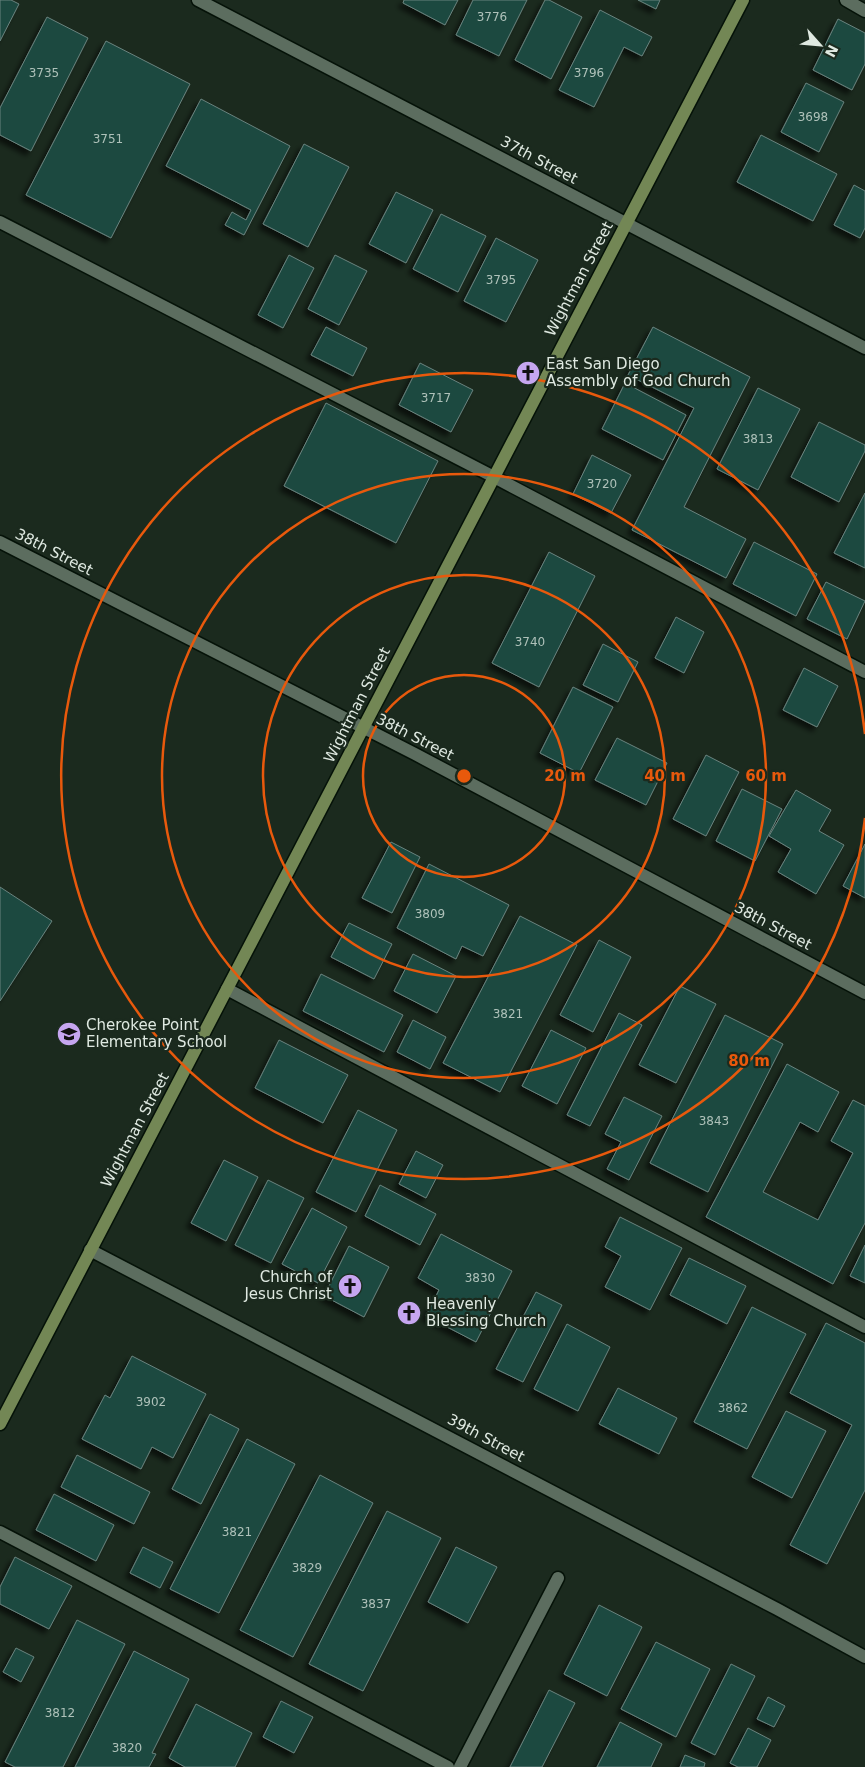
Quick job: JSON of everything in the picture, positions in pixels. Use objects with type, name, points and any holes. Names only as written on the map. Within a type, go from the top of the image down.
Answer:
[{"type":"main road","name":"Wightman Street","points":[[0,1424],[743,0]]},
{"type":"street","name":"37th Street","points":[[198,0],[865,348]]},
{"type":"street","points":[[846,0],[865,11]]},
{"type":"street","points":[[0,222],[494,477],[865,672]]},
{"type":"street","name":"38th Street","points":[[0,542],[364,728],[865,993]]},
{"type":"street","points":[[227,989],[865,1327]]},
{"type":"street","name":"39th Street","points":[[90,1250],[777,1609],[865,1657]]},
{"type":"street","points":[[0,1532],[448,1767]]},
{"type":"street","points":[[460,1767],[558,1578]]},
{"type":"building","points":[[0,0],[11,0],[19,4],[0,41]]},
{"type":"building","points":[[404,0],[458,0],[445,25],[403,3]]},
{"type":"building","points":[[473,0],[527,0],[499,56],[456,35]]},
{"type":"building","points":[[545,0],[549,0],[582,17],[551,79],[515,60]]},
{"type":"building","points":[[638,0],[660,0],[656,9]]},
{"type":"building","points":[[600,10],[652,37],[642,56],[624,47],[594,107],[559,90]]},
{"type":"building","points":[[47,17],[88,38],[31,151],[0,135],[0,108]]},
{"type":"building","points":[[838,19],[865,33],[865,64],[852,90],[813,70]]},
{"type":"building","points":[[106,41],[190,84],[111,238],[26,195]]},
{"type":"building","points":[[806,83],[844,102],[819,152],[781,132]]},
{"type":"building","points":[[201,99],[290,146],[244,235],[225,225],[232,212],[246,220],[251,210],[166,166]]},
{"type":"building","points":[[761,135],[837,174],[813,221],[737,182]]},
{"type":"building","points":[[304,144],[349,167],[308,247],[263,224]]},
{"type":"building","points":[[854,185],[865,191],[865,228],[860,238],[834,225]]},
{"type":"building","points":[[396,192],[433,210],[406,263],[369,244]]},
{"type":"building","points":[[441,214],[486,236],[458,292],[413,269]]},
{"type":"building","points":[[496,238],[538,260],[506,322],[464,301]]},
{"type":"building","points":[[289,255],[314,268],[283,328],[258,315]]},
{"type":"building","points":[[335,255],[367,271],[339,325],[308,309]]},
{"type":"building","points":[[326,327],[367,348],[353,376],[311,355]]},
{"type":"building","points":[[653,327],[750,377],[684,507],[746,539],[726,578],[632,530],[694,408],[628,375]]},
{"type":"building","points":[[420,363],[473,390],[451,432],[399,405]]},
{"type":"building","points":[[625,383],[686,415],[663,460],[602,429]]},
{"type":"building","points":[[758,388],[800,409],[758,490],[717,469]]},
{"type":"building","points":[[326,403],[438,461],[396,543],[284,486]]},
{"type":"building","points":[[819,422],[865,445],[865,451],[839,502],[791,477]]},
{"type":"building","points":[[592,455],[631,475],[611,513],[573,494]]},
{"type":"building","points":[[865,493],[865,568],[834,553]]},
{"type":"building","points":[[754,542],[817,574],[796,616],[733,584]]},
{"type":"building","points":[[549,552],[595,576],[539,687],[492,663]]},
{"type":"building","points":[[826,582],[865,601],[847,639],[807,619]]},
{"type":"building","points":[[676,617],[704,632],[684,673],[655,658]]},
{"type":"building","points":[[603,644],[638,662],[618,702],[583,685]]},
{"type":"building","points":[[804,668],[838,686],[817,727],[783,710]]},
{"type":"building","points":[[573,687],[613,707],[579,773],[540,753]]},
{"type":"building","points":[[617,738],[667,763],[646,805],[595,780]]},
{"type":"building","points":[[706,755],[739,772],[706,836],[673,819]]},
{"type":"building","points":[[742,789],[782,809],[755,861],[716,841]]},
{"type":"building","points":[[796,790],[831,810],[819,831],[844,845],[816,894],[778,872],[791,849],[769,836]]},
{"type":"building","points":[[391,842],[420,857],[392,913],[362,898]]},
{"type":"building","points":[[865,844],[865,898],[843,886]]},
{"type":"building","points":[[429,864],[509,905],[483,956],[462,946],[456,959],[397,928]]},
{"type":"building","points":[[0,887],[52,921],[0,1001]]},
{"type":"building","points":[[520,916],[577,945],[500,1092],[443,1063]]},
{"type":"building","points":[[349,923],[392,944],[374,979],[331,957]]},
{"type":"building","points":[[599,940],[631,957],[593,1032],[560,1015]]},
{"type":"building","points":[[413,954],[456,976],[437,1013],[394,991]]},
{"type":"building","points":[[321,974],[403,1015],[384,1052],[303,1011]]},
{"type":"building","points":[[680,986],[716,1004],[676,1083],[639,1065]]},
{"type":"building","points":[[619,1013],[642,1025],[590,1126],[567,1115]]},
{"type":"building","points":[[725,1015],[783,1044],[708,1192],[650,1163]]},
{"type":"building","points":[[413,1020],[446,1037],[430,1069],[397,1052]]},
{"type":"building","points":[[551,1030],[586,1048],[557,1104],[522,1086]]},
{"type":"building","points":[[279,1040],[348,1075],[323,1123],[255,1088]]},
{"type":"building","points":[[787,1064],[839,1092],[818,1132],[800,1122],[763,1192],[818,1220],[853,1153],[831,1141],[853,1100],[865,1106],[865,1223],[833,1284],[706,1217]]},
{"type":"building","points":[[624,1097],[662,1116],[629,1180],[607,1169],[621,1142],[605,1134]]},
{"type":"building","points":[[358,1110],[397,1130],[356,1212],[316,1192]]},
{"type":"building","points":[[416,1151],[443,1165],[426,1198],[399,1184]]},
{"type":"building","points":[[224,1160],[258,1177],[226,1241],[191,1223]]},
{"type":"building","points":[[268,1180],[304,1198],[271,1263],[235,1245]]},
{"type":"building","points":[[380,1185],[436,1214],[420,1245],[365,1216]]},
{"type":"building","points":[[312,1208],[347,1227],[318,1283],[282,1264]]},
{"type":"building","points":[[620,1217],[682,1248],[650,1310],[605,1287],[621,1256],[605,1247]]},
{"type":"building","points":[[441,1234],[512,1271],[476,1342],[426,1316],[439,1290],[418,1278]]},
{"type":"building","points":[[865,1245],[865,1283],[850,1276]]},
{"type":"building","points":[[349,1246],[389,1267],[364,1317],[324,1296]]},
{"type":"building","points":[[689,1258],[746,1286],[727,1324],[670,1295]]},
{"type":"building","points":[[536,1292],[562,1305],[523,1382],[496,1369]]},
{"type":"building","points":[[752,1307],[806,1334],[747,1449],[694,1422]]},
{"type":"building","points":[[826,1323],[865,1343],[865,1490],[827,1564],[790,1545],[852,1425],[790,1393]]},
{"type":"building","points":[[567,1324],[610,1347],[578,1411],[534,1389]]},
{"type":"building","points":[[132,1356],[206,1394],[173,1458],[152,1447],[141,1469],[82,1439],[105,1395],[110,1398]]},
{"type":"building","points":[[618,1388],[677,1418],[659,1454],[599,1424]]},
{"type":"building","points":[[786,1411],[826,1431],[792,1498],[752,1477]]},
{"type":"building","points":[[210,1414],[239,1429],[201,1504],[172,1489]]},
{"type":"building","points":[[247,1439],[295,1464],[219,1613],[170,1589]]},
{"type":"building","points":[[77,1455],[150,1492],[134,1524],[61,1487]]},
{"type":"building","points":[[320,1475],[373,1503],[293,1657],[240,1630]]},
{"type":"building","points":[[54,1494],[114,1525],[96,1561],[36,1530]]},
{"type":"building","points":[[387,1511],[441,1538],[363,1691],[309,1664]]},
{"type":"building","points":[[143,1547],[173,1562],[160,1588],[130,1573]]},
{"type":"building","points":[[456,1547],[497,1567],[468,1623],[428,1602]]},
{"type":"building","points":[[15,1557],[72,1586],[49,1629],[0,1604],[0,1587]]},
{"type":"building","points":[[599,1605],[642,1627],[607,1696],[564,1674]]},
{"type":"building","points":[[77,1620],[125,1644],[63,1767],[15,1767],[5,1762]]},
{"type":"building","points":[[656,1642],[710,1669],[676,1737],[621,1709]]},
{"type":"building","points":[[16,1648],[34,1657],[21,1682],[3,1672]]},
{"type":"building","points":[[134,1651],[189,1679],[152,1753],[156,1754],[149,1767],[75,1767]]},
{"type":"building","points":[[731,1664],[755,1676],[715,1755],[691,1743]]},
{"type":"building","points":[[549,1690],[575,1703],[542,1767],[510,1767]]},
{"type":"building","points":[[768,1697],[785,1706],[774,1727],[757,1719]]},
{"type":"building","points":[[281,1701],[313,1717],[294,1753],[263,1737]]},
{"type":"building","points":[[196,1704],[252,1733],[235,1767],[185,1767],[169,1758]]},
{"type":"building","points":[[620,1722],[662,1744],[651,1767],[597,1767]]},
{"type":"building","points":[[748,1728],[771,1740],[757,1767],[738,1767],[730,1763]]},
{"type":"building","points":[[685,1755],[705,1763],[704,1767],[680,1767]]},
{"type":"place","name":"East San Diego Assembly of God Church","points":[[528,373]]},
{"type":"place","name":"Cherokee Point Elementary School","points":[[69,1034]]},
{"type":"place","name":"Church of Jesus Christ","points":[[350,1286]]},
{"type":"place","name":"Heavenly Blessing Church","points":[[409,1313]]}]
